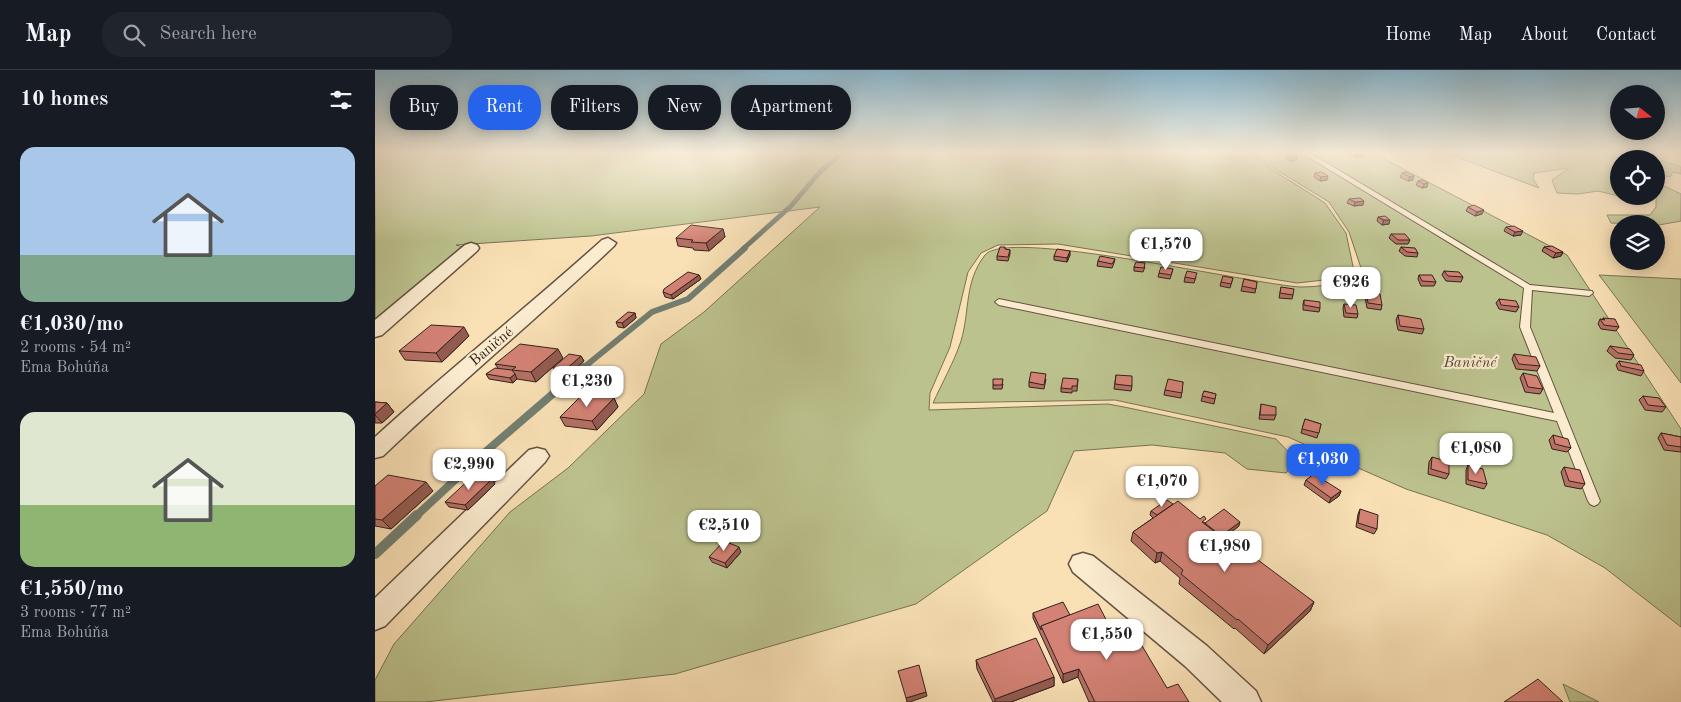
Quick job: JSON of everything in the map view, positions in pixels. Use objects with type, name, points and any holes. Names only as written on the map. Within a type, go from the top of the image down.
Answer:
[{"type":"street","name":"Baničné","points":[[375,450],[448,382],[543,303],[608,243]]},
{"type":"street","points":[[375,331],[399,308],[471,248]]},
{"type":"street","points":[[375,617],[537,456]]},
{"type":"street","points":[[1083,564],[1196,656],[1245,702]]},
{"type":"lane","points":[[1354,182],[1528,287],[1589,293]]},
{"type":"lane","points":[[1528,287],[1525,327],[1547,377],[1559,418],[1594,501]]},
{"type":"lane","points":[[999,302],[1559,418]]},
{"type":"green space","points":[[375,182],[1293,182],[1325,203],[1346,233],[1354,271],[1342,278],[1297,283],[1058,244],[998,245],[981,253],[968,272],[950,347],[930,393],[929,410],[1108,404],[1276,439],[1296,460],[1286,473],[1247,469],[1225,453],[1152,445],[1074,451],[1047,511],[916,604],[675,674],[425,702],[375,702],[375,680],[394,644],[510,512],[568,468],[644,394],[661,344],[704,312],[820,207],[591,236],[456,245],[463,247],[375,323]]},
{"type":"green space","name":"Baničné","points":[[1297,182],[1429,182],[1567,255],[1681,429],[1681,627],[1605,568],[1547,535],[1406,489],[1288,437],[1115,400],[933,403],[961,341],[971,286],[978,265],[985,255],[1003,248],[1037,248],[1082,252],[1275,284],[1301,287],[1317,286],[1348,279],[1362,271],[1349,232],[1329,202]]},
{"type":"green space","points":[[1524,182],[1535,182],[1539,188]]},
{"type":"green space","points":[[1553,182],[1610,182],[1610,194],[1598,191],[1578,194],[1557,193]]},
{"type":"green space","points":[[1665,186],[1681,194],[1681,221],[1665,224],[1665,215],[1650,215],[1656,205],[1665,205]]},
{"type":"green space","points":[[1599,275],[1681,279],[1681,383]]},
{"type":"green space","points":[[1563,684],[1599,702],[1570,702]]},
{"type":"building","points":[[1360,198],[1364,201],[1355,202],[1349,199]]},
{"type":"building","points":[[1474,205],[1484,210],[1477,212],[1468,207]]},
{"type":"building","points":[[1385,216],[1390,220],[1378,217]]},
{"type":"building","points":[[691,225],[723,229],[706,243],[676,238]]},
{"type":"building","points":[[1514,226],[1523,231],[1515,232],[1506,227]]},
{"type":"building","points":[[1391,234],[1405,234],[1410,240],[1398,240]]},
{"type":"building","points":[[1552,246],[1563,252],[1556,253],[1544,247]]},
{"type":"building","points":[[1000,247],[1010,250],[1008,257],[997,256]]},
{"type":"building","points":[[1401,247],[1415,248],[1418,253],[1407,252]]},
{"type":"building","points":[[1057,249],[1070,251],[1067,258],[1054,256]]},
{"type":"building","points":[[1100,256],[1115,259],[1112,264],[1098,261]]},
{"type":"building","points":[[1136,262],[1145,263],[1144,268],[1134,267]]},
{"type":"building","points":[[1161,267],[1173,269],[1171,275],[1159,273]]},
{"type":"building","points":[[1187,271],[1197,273],[1195,279],[1185,277]]},
{"type":"building","points":[[1444,271],[1459,272],[1463,277],[1448,276]]},
{"type":"building","points":[[688,272],[699,275],[671,295],[663,292],[664,289]]},
{"type":"building","points":[[1419,275],[1432,275],[1436,282],[1422,281]]},
{"type":"building","points":[[1223,276],[1233,278],[1231,284],[1221,282]]},
{"type":"building","points":[[1244,279],[1257,282],[1256,289],[1242,286]]},
{"type":"building","points":[[1281,287],[1294,289],[1293,295],[1280,293]]},
{"type":"building","points":[[1366,292],[1380,294],[1382,305],[1368,303]]},
{"type":"building","points":[[1499,299],[1516,301],[1519,307],[1501,305]]},
{"type":"building","points":[[1304,300],[1320,302],[1320,308],[1304,305]]},
{"type":"building","points":[[1344,304],[1356,305],[1358,314],[1346,313]]},
{"type":"building","points":[[628,312],[635,313],[622,323],[616,322]]},
{"type":"building","points":[[1398,315],[1421,319],[1424,329],[1400,326]]},
{"type":"building","points":[[1603,318],[1615,319],[1619,327],[1604,325],[1600,319],[1605,320]]},
{"type":"building","points":[[431,325],[464,327],[436,353],[399,351]]},
{"type":"building","points":[[520,344],[558,349],[531,372],[512,370],[516,367],[495,364]]},
{"type":"building","points":[[1610,346],[1630,349],[1634,355],[1618,353]]},
{"type":"building","points":[[569,354],[581,356],[565,370],[553,368]]},
{"type":"building","points":[[1514,354],[1536,357],[1540,366],[1519,364]]},
{"type":"building","points":[[1619,361],[1641,365],[1644,371],[1621,366]]},
{"type":"building","points":[[495,368],[512,370],[515,374],[510,378],[486,374]]},
{"type":"building","points":[[1031,372],[1046,374],[1044,385],[1029,382]]},
{"type":"building","points":[[1523,373],[1537,376],[1543,389],[1528,387]]},
{"type":"building","points":[[1116,375],[1132,376],[1132,386],[1115,384]]},
{"type":"building","points":[[1063,378],[1078,379],[1077,386],[1072,386],[1072,389],[1061,388]]},
{"type":"building","points":[[993,379],[1003,379],[1002,385],[993,385]]},
{"type":"building","points":[[1168,379],[1183,382],[1182,393],[1165,390]]},
{"type":"building","points":[[1204,391],[1216,394],[1215,399],[1202,396]]},
{"type":"building","points":[[583,394],[614,398],[592,421],[560,417]]},
{"type":"building","points":[[1643,396],[1659,398],[1666,407],[1648,405]]},
{"type":"building","points":[[375,402],[387,403],[375,414]]},
{"type":"building","points":[[1261,404],[1276,407],[1276,415],[1260,415]]},
{"type":"building","points":[[1305,419],[1321,424],[1319,433],[1302,429]]},
{"type":"building","points":[[1661,433],[1681,437],[1681,447],[1667,445]]},
{"type":"building","points":[[1553,435],[1568,439],[1571,448],[1555,444]]},
{"type":"building","points":[[1432,457],[1449,462],[1449,474],[1431,469]]},
{"type":"building","points":[[1468,465],[1483,469],[1487,484],[1468,480]]},
{"type":"building","points":[[1564,467],[1580,470],[1585,484],[1569,481]]},
{"type":"building","points":[[1314,474],[1341,491],[1331,498],[1306,480]]},
{"type":"building","points":[[388,475],[426,482],[382,520],[375,519],[375,486]]},
{"type":"building","points":[[473,476],[492,479],[465,505],[445,502]]},
{"type":"building","points":[[1167,500],[1173,504],[1157,515],[1151,511]]},
{"type":"building","points":[[1178,501],[1200,519],[1204,516],[1206,519],[1202,522],[1224,539],[1228,536],[1231,538],[1227,542],[1249,559],[1254,557],[1314,602],[1268,645],[1181,574],[1183,570],[1162,552],[1157,553],[1133,532]]},
{"type":"building","points":[[1224,509],[1240,522],[1221,536],[1205,523]]},
{"type":"building","points":[[1360,509],[1378,515],[1377,529],[1358,523]]},
{"type":"building","points":[[724,541],[739,547],[725,563],[709,557]]},
{"type":"building","points":[[1063,602],[1070,615],[1041,626],[1041,630],[1033,613]]},
{"type":"building","points":[[1098,604],[1113,633],[1115,632],[1126,650],[1141,644],[1167,688],[1178,684],[1189,702],[1095,702],[1079,669],[1063,674],[1041,626]]},
{"type":"building","points":[[1036,638],[1054,677],[995,699],[976,660]]},
{"type":"building","points":[[919,665],[926,692],[906,698],[898,671]]},
{"type":"building","points":[[1538,679],[1563,702],[1504,702]]},
{"type":"waterway","points":[[743,249],[791,206],[811,182]]},
{"type":"waterway","points":[[583,368],[652,312],[688,299],[745,248]]},
{"type":"waterway","points":[[415,517],[483,454],[584,367]]},
{"type":"waterway","points":[[375,554],[417,515]]}]
